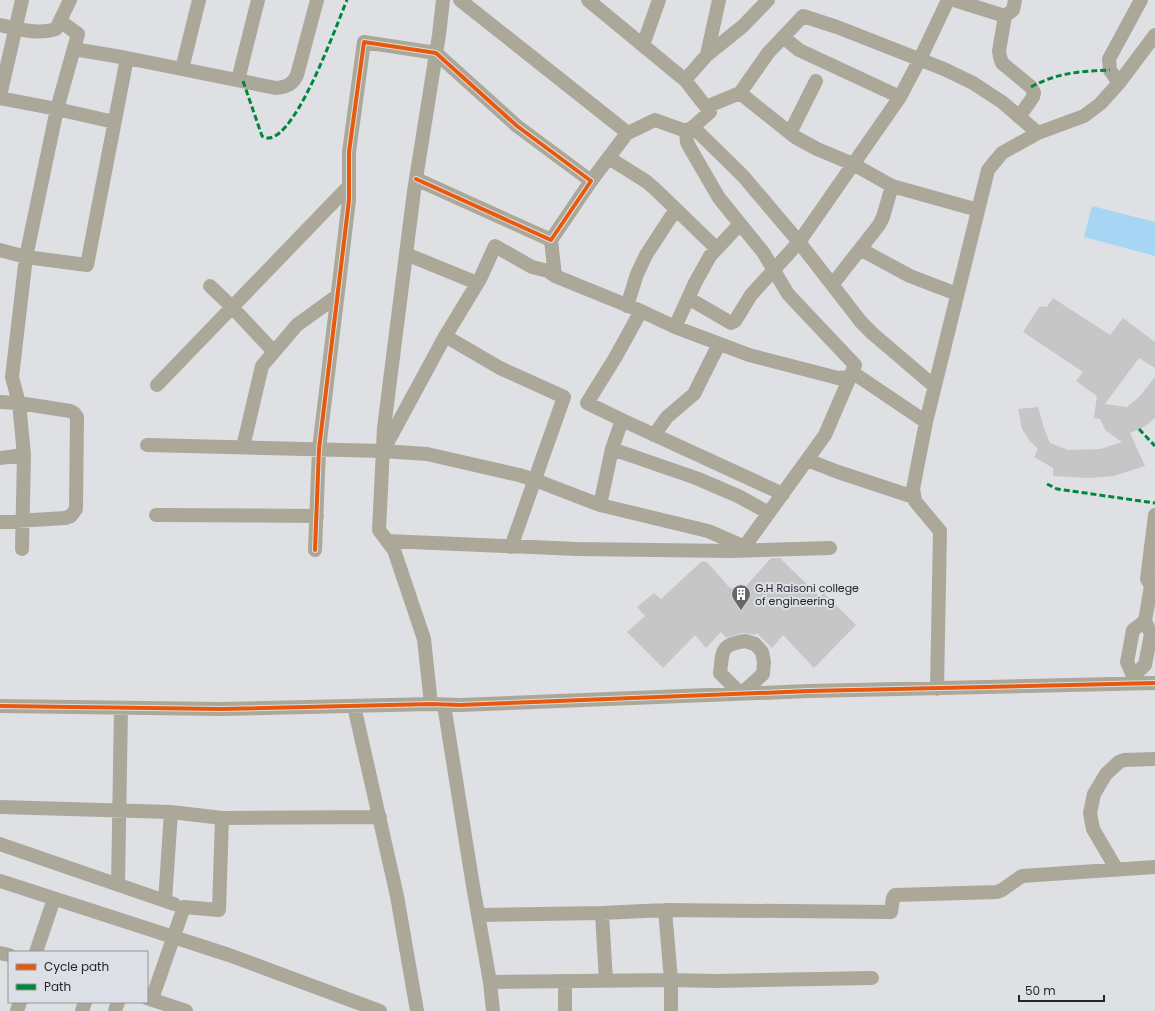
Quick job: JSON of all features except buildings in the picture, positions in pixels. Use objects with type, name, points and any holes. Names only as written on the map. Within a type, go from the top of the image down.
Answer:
[{"type":"street","points":[[22,0],[0,97],[114,122]]},
{"type":"street","points":[[0,25],[48,32],[56,29],[70,0]]},
{"type":"street","points":[[182,69],[199,0]]},
{"type":"street","points":[[238,80],[258,0]]},
{"type":"street","points":[[74,49],[127,58],[276,88],[288,86],[297,75],[317,0]]},
{"type":"street","points":[[443,0],[416,180],[384,428],[379,530],[394,550],[424,639],[438,704],[478,915],[490,982],[493,1011]]},
{"type":"street","points":[[460,0],[624,130],[626,134]]},
{"type":"street","points":[[588,0],[604,6],[642,45],[685,80],[710,112],[689,129],[687,142],[690,148],[719,198],[763,252],[788,294],[855,365],[825,435],[744,549]]},
{"type":"street","points":[[642,45],[659,0]]},
{"type":"street","points":[[707,55],[719,0]]},
{"type":"street","points":[[685,80],[707,55],[743,26],[768,0]]},
{"type":"street","points":[[688,298],[732,323],[751,295],[799,242],[900,97],[948,0]]},
{"type":"street","points":[[954,0],[1005,16]]},
{"type":"street","points":[[1015,0],[1012,10],[1005,16],[999,51],[1002,63],[1031,87],[1034,93],[1033,97],[1019,117]]},
{"type":"street","points":[[1119,83],[1110,70],[1109,59],[1140,0]]},
{"type":"street","points":[[706,107],[740,94],[768,53],[803,16],[837,27],[944,69],[974,84],[1002,102],[1038,133]]},
{"type":"street","points":[[22,548],[24,455],[19,403],[13,385],[12,367],[26,257],[57,109],[78,34],[60,21]]},
{"type":"street","points":[[937,689],[940,531],[915,501],[913,489],[934,386],[988,170],[1002,153],[1038,133],[1084,116],[1100,104],[1119,83],[1155,35]]},
{"type":"street","points":[[783,37],[799,50],[900,97]]},
{"type":"street","points":[[315,550],[319,449],[349,200],[349,152],[364,42],[436,53],[517,126],[591,181]]},
{"type":"street","points":[[0,250],[26,257],[87,265],[127,58]]},
{"type":"street","points":[[790,133],[816,81]]},
{"type":"street","points":[[740,94],[790,133],[817,149],[853,164],[892,186],[978,210]]},
{"type":"street","points":[[555,276],[551,240],[591,181],[626,134],[655,120],[689,129],[743,176],[799,242],[861,322],[934,386]]},
{"type":"street","points":[[609,158],[647,182],[716,248]]},
{"type":"street","points":[[416,180],[551,240]]},
{"type":"street","points":[[157,385],[349,186]]},
{"type":"street","points":[[832,285],[881,222],[892,186]]},
{"type":"street","points":[[627,306],[637,274],[646,255],[676,209]]},
{"type":"street","points":[[675,327],[704,266],[716,248],[740,224]]},
{"type":"street","points":[[383,451],[445,336],[477,284],[495,246],[532,267],[548,271],[555,276],[641,311],[675,327],[749,355],[838,378],[851,374],[926,422]]},
{"type":"street","points":[[860,249],[910,276],[957,294]]},
{"type":"street","points":[[406,254],[477,284]]},
{"type":"street","points":[[210,286],[274,352]]},
{"type":"street","points":[[243,447],[262,366],[297,325],[337,296]]},
{"type":"street","points":[[587,403],[615,358],[641,311]]},
{"type":"street","points":[[445,336],[500,368],[564,397],[587,403],[783,494]]},
{"type":"street","points":[[654,435],[667,416],[694,394],[719,344]]},
{"type":"street","points":[[511,547],[564,397]]},
{"type":"street","points":[[0,402],[19,403],[70,411],[74,413],[76,417],[76,509],[71,516],[66,518],[22,522],[0,522]]},
{"type":"street","points":[[600,505],[612,449],[622,420]]},
{"type":"street","points":[[147,445],[383,451],[427,454],[535,480],[600,505],[708,531],[744,549]]},
{"type":"street","points":[[612,449],[696,478],[738,496],[769,513]]},
{"type":"street","points":[[0,458],[24,455]]},
{"type":"street","points":[[807,460],[851,477],[914,497]]},
{"type":"street","points":[[156,515],[317,516]]},
{"type":"street","points":[[1132,680],[1145,665],[1151,634],[1145,622],[1153,584],[1147,579],[1155,515]]},
{"type":"street","points":[[387,541],[511,547],[744,549],[830,548]]},
{"type":"street","points":[[1132,680],[1126,662],[1133,630],[1145,622]]},
{"type":"street","points":[[0,706],[221,709],[937,689],[1132,680],[1155,683]]},
{"type":"street","points":[[354,706],[397,896],[417,1011]]},
{"type":"street","points":[[118,885],[122,708]]},
{"type":"street","points":[[1117,870],[1093,829],[1090,813],[1094,794],[1106,774],[1119,762],[1124,760],[1155,759]]},
{"type":"street","points":[[0,807],[171,812],[222,818],[380,817]]},
{"type":"street","points":[[165,901],[171,812]]},
{"type":"street","points":[[0,844],[184,907],[219,910],[222,818]]},
{"type":"street","points":[[478,915],[602,913],[665,910],[891,912],[892,898],[895,895],[997,892],[1022,876],[1155,867]]},
{"type":"street","points":[[0,881],[229,955],[380,1011]]},
{"type":"street","points":[[36,951],[54,899]]},
{"type":"street","points":[[184,907],[149,999],[186,1011]]},
{"type":"street","points":[[665,910],[671,980],[671,1011]]},
{"type":"street","points":[[602,913],[606,981]]},
{"type":"street","points":[[490,982],[716,981],[872,978]]},
{"type":"street","points":[[564,981],[565,1011]]},
{"type":"water","points":[[1092,206],[1155,222],[1155,256],[1084,237]]},
{"type":"marked path","points":[[243,81],[262,136],[274,137],[286,126],[299,107],[312,83],[347,0]]},
{"type":"marked path","points":[[1031,87],[1040,82],[1059,76],[1089,71],[1110,70]]},
{"type":"marked path","points":[[1139,429],[1155,446]]},
{"type":"marked path","points":[[1047,484],[1057,489],[1155,503]]},
{"type":"cycle path","points":[[315,550],[319,449],[349,200],[349,152],[364,42],[436,53],[517,126],[591,181],[551,240],[416,179]]},
{"type":"cycle path","points":[[0,706],[221,709],[431,704],[460,705],[809,691],[1155,683]]},
{"type":"place","name":"G.H Raisoni college of engineering","points":[[741,611]]}]
